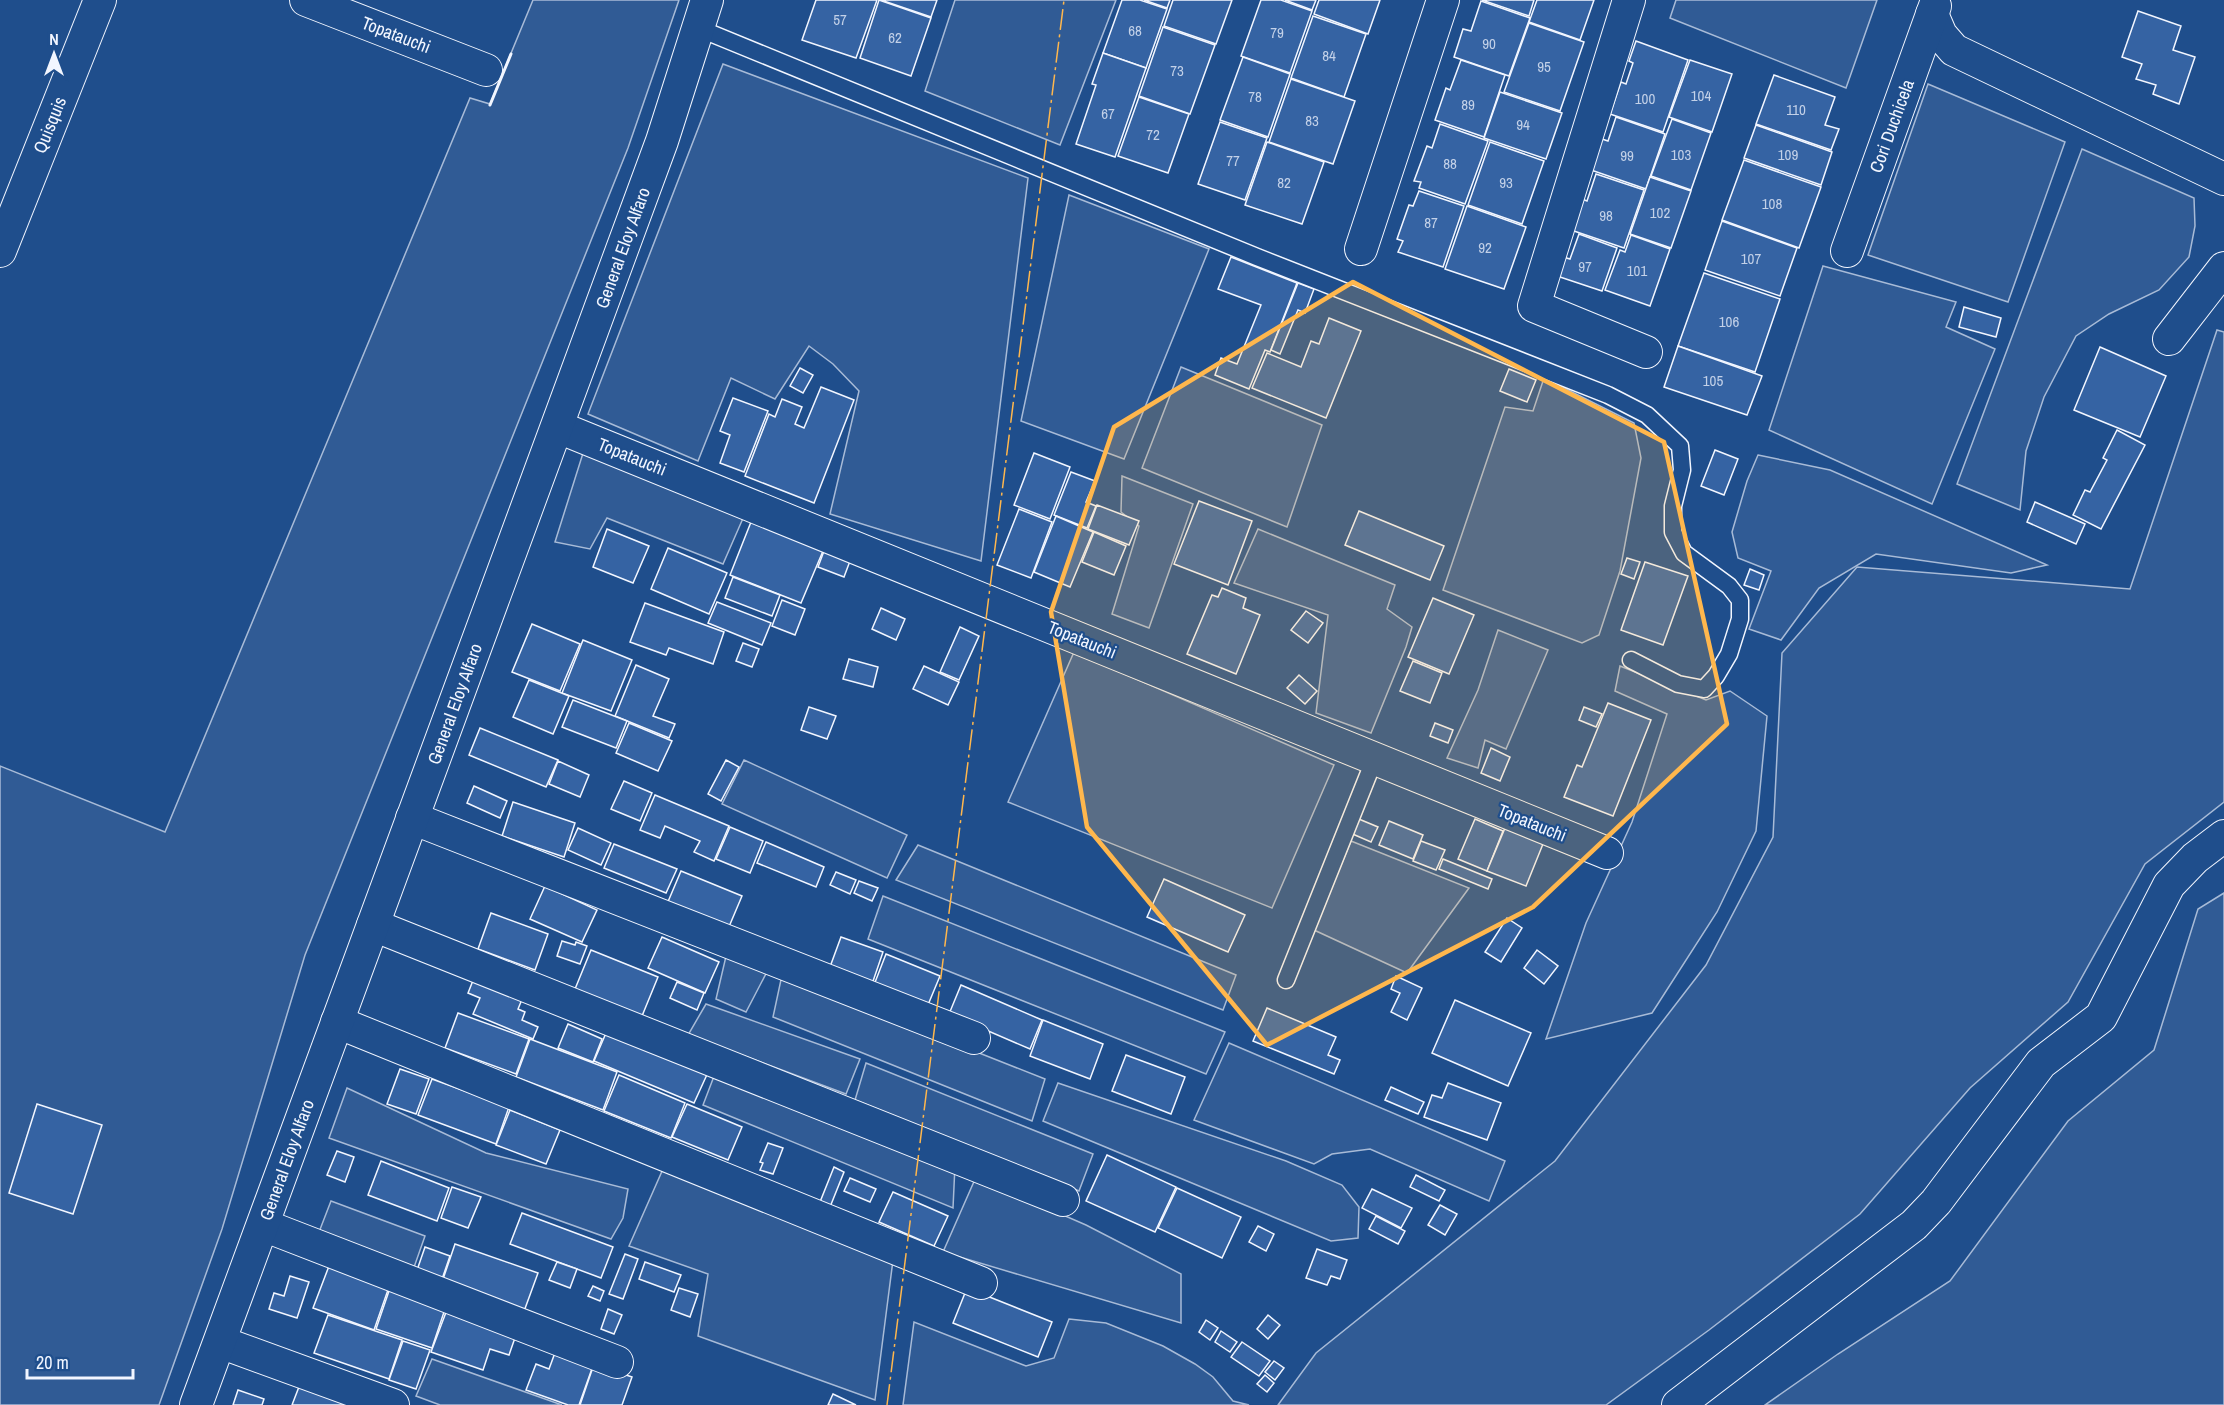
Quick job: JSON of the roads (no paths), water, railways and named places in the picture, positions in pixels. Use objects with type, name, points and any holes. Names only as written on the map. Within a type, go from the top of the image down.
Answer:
[{"type":"street","name":"Quisquis","points":[[0,251],[100,0]]},
{"type":"street","name":"Topatauchi","points":[[306,0],[486,70]]},
{"type":"street","points":[[1361,249],[1443,0]]},
{"type":"street","points":[[1629,0],[1534,306],[1646,352]]},
{"type":"street","points":[[1934,7],[1941,35],[1954,50],[2224,179]]},
{"type":"street","name":"Cori Duchicela","points":[[1847,251],[1934,7]]},
{"type":"street","name":"General Eloy Alfaro","points":[[196,1405],[558,427],[662,141],[703,14]]},
{"type":"street","points":[[2169,339],[2224,268]]},
{"type":"street","name":"Topatauchi","points":[[558,427],[1606,853]]},
{"type":"street","points":[[412,818],[974,1038]]},
{"type":"street","points":[[1678,1405],[1914,1225],[1936,1202],[2041,1063],[2101,1017],[2169,885],[2195,858],[2224,836]]},
{"type":"street","points":[[373,925],[1063,1200]]},
{"type":"street","points":[[337,1022],[981,1283]]},
{"type":"street","points":[[263,1225],[617,1362]]},
{"type":"street","points":[[219,1342],[393,1405]]},
{"type":"lane","points":[[703,14],[1257,258],[1608,395],[1647,416],[1680,446],[1682,470],[1673,506],[1673,532],[1684,553],[1729,586],[1740,600],[1740,619],[1729,654],[1716,676],[1704,688],[1678,684],[1631,660]]},
{"type":"lane","points":[[1286,980],[1375,758]]}]
